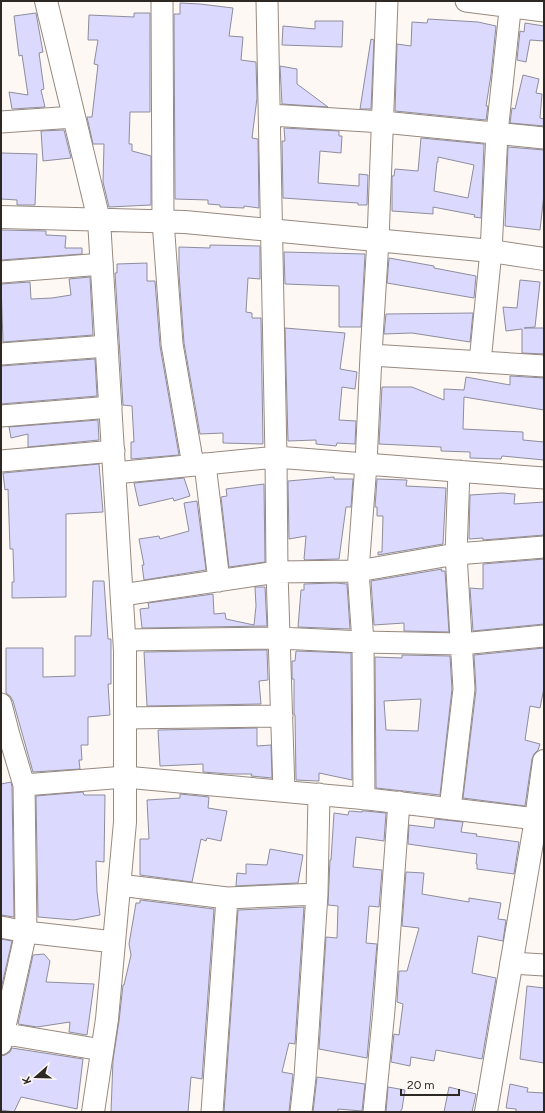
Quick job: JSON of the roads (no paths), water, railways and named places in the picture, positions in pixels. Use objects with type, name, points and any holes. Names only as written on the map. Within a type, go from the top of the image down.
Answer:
[{"type":"street","points":[[46,1],[99,220],[125,640],[125,822],[107,1019],[93,1112]]},
{"type":"street","points":[[162,1],[163,221],[172,344],[199,464],[219,581]]},
{"type":"street","points":[[267,1],[277,572],[284,791]]},
{"type":"street","points":[[364,798],[363,642],[358,572],[366,464],[378,240],[387,1]]},
{"type":"street","points":[[466,1],[511,4],[544,11]]},
{"type":"street","points":[[480,362],[491,251],[497,133],[511,4]]},
{"type":"street","points":[[270,115],[383,122],[544,138]]},
{"type":"street","points":[[1,122],[74,117]]},
{"type":"street","points":[[1,218],[185,222],[491,251],[544,259]]},
{"type":"street","points":[[1,272],[102,264]]},
{"type":"street","points":[[1,354],[107,346]]},
{"type":"street","points":[[371,355],[544,366]]},
{"type":"street","points":[[1,416],[110,407]]},
{"type":"street","points":[[1,460],[114,451]]},
{"type":"street","points":[[114,473],[276,457],[544,478]]},
{"type":"street","points":[[450,809],[464,689],[456,554],[458,471]]},
{"type":"street","points":[[122,595],[277,572],[358,572],[456,554],[544,547]]},
{"type":"street","points":[[125,640],[279,638],[363,642],[461,644],[544,636]]},
{"type":"street","points":[[1,704],[5,736],[24,785],[26,932],[2,1037],[102,1050]]},
{"type":"street","points":[[125,718],[282,716]]},
{"type":"street","points":[[486,1112],[512,963],[538,830],[544,761]]},
{"type":"street","points":[[24,785],[125,777],[399,802],[450,809],[538,830]]},
{"type":"street","points":[[301,1112],[305,1077],[317,894],[318,794]]},
{"type":"street","points":[[374,1112],[384,1010],[399,802]]},
{"type":"street","points":[[119,885],[227,898],[317,894]]},
{"type":"street","points":[[212,1112],[227,898]]},
{"type":"street","points":[[1,927],[26,932],[114,942]]},
{"type":"street","points":[[512,963],[544,965]]}]
